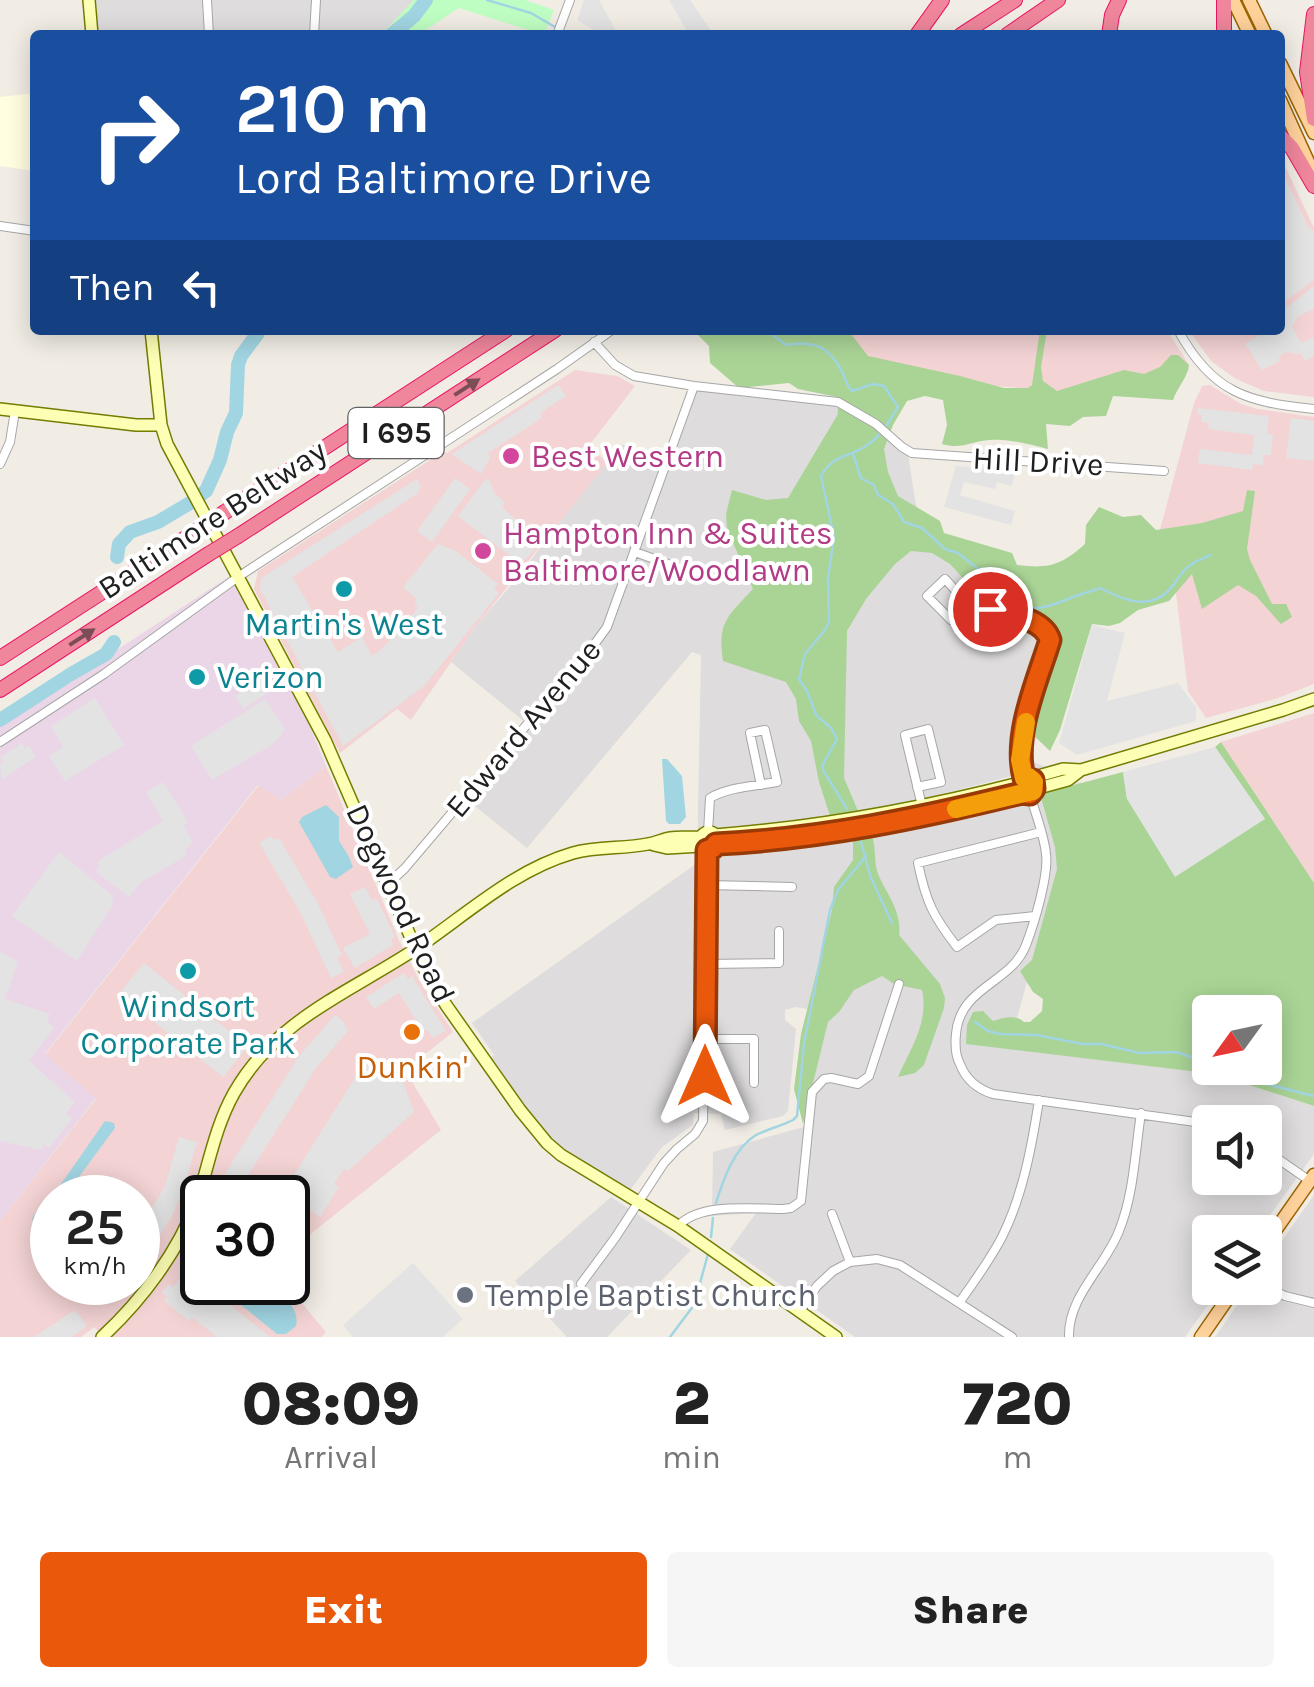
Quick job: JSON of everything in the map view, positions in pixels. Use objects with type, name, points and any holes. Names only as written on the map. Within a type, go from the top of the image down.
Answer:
[{"type":"highway","points":[[920,30],[942,0]]},
{"type":"highway","points":[[969,30],[1015,0]]},
{"type":"highway","points":[[1013,30],[1058,0]]},
{"type":"highway","points":[[1110,30],[1119,0]]},
{"type":"highway","points":[[1224,0],[1224,30]]},
{"type":"highway","points":[[1314,14],[1307,72],[1314,119]]},
{"type":"highway","points":[[1285,141],[1314,186]]},
{"type":"highway","name":"Baltimore Beltway","points":[[0,658],[498,335]]},
{"type":"highway","name":"Baltimore Beltway","points":[[0,690],[547,335]]},
{"type":"main road","points":[[89,0],[92,30]]},
{"type":"main road","points":[[1234,0],[1248,30]]},
{"type":"main road","points":[[1249,0],[1264,30]]},
{"type":"main road","points":[[1285,74],[1314,133]]},
{"type":"main road","points":[[1285,96],[1314,156]]},
{"type":"main road","points":[[1285,111],[1314,176]]},
{"type":"main road","name":"Dogwood Road","points":[[152,335],[161,425],[172,454],[329,750],[415,949],[446,1005],[535,1130],[561,1155],[678,1226],[836,1337]]},
{"type":"main road","points":[[0,409],[161,425]]},
{"type":"main road","points":[[102,1337],[143,1291],[182,1236],[223,1116],[248,1071],[264,1052],[298,1020],[540,866],[599,848],[650,844],[667,848],[1068,780],[1081,770],[1314,699]]},
{"type":"main road","points":[[708,841],[770,841],[853,830],[1027,786]]},
{"type":"main road","points":[[1282,1221],[1312,1178]]},
{"type":"main road","points":[[1200,1337],[1223,1305]]},
{"type":"street","points":[[207,0],[209,30]]},
{"type":"street","points":[[314,30],[316,0]]},
{"type":"street","points":[[559,30],[570,0]]},
{"type":"street","points":[[0,226],[30,230]]},
{"type":"street","points":[[0,742],[104,674],[238,577],[604,335]]},
{"type":"street","points":[[1181,335],[1204,369],[1231,390],[1261,402],[1314,409]]},
{"type":"street","points":[[594,342],[626,374],[694,386]]},
{"type":"street","name":"Hill Drive","points":[[694,386],[838,402],[862,414],[912,453],[1164,471]]},
{"type":"street","name":"Edward Avenue","points":[[388,884],[600,638],[614,613],[694,386]]},
{"type":"street","points":[[0,464],[10,442],[15,411]]},
{"type":"street","points":[[635,552],[700,576]]},
{"type":"street","points":[[968,602],[951,620],[927,596],[945,579],[968,602],[1035,623],[1046,630],[1050,640],[1020,760],[1046,850],[1046,866],[1026,946],[1017,962],[980,990],[964,1008],[955,1042],[960,1066],[975,1086],[993,1094],[1192,1121]]},
{"type":"street","points":[[917,787],[941,782],[928,729],[905,735],[917,787],[922,806]]},
{"type":"street","points":[[581,1284],[664,1163],[704,1121],[710,798],[717,793],[761,785],[776,782],[765,730],[750,733],[761,785]]},
{"type":"street","points":[[1035,916],[996,920],[958,947],[938,923],[928,903],[918,864],[1041,832]]},
{"type":"street","points":[[707,885],[792,887]]},
{"type":"street","points":[[706,964],[779,964],[779,931]]},
{"type":"street","points":[[678,1226],[685,1218],[702,1212],[791,1208],[801,1200],[812,1092],[824,1078],[852,1084],[869,1076],[899,984]]},
{"type":"street","points":[[705,1039],[754,1039],[754,1083]]},
{"type":"street","points":[[959,1303],[1008,1224],[1031,1147],[1039,1100]]},
{"type":"street","points":[[1069,1337],[1073,1309],[1114,1242],[1124,1216],[1142,1114]]},
{"type":"street","points":[[1282,1160],[1312,1178]]},
{"type":"street","points":[[832,1214],[850,1262]]},
{"type":"street","points":[[800,1312],[826,1277],[850,1262],[878,1260],[900,1265],[1012,1337]]},
{"type":"street","points":[[1282,1294],[1314,1303]]},
{"type":"shaded area","points":[[96,0],[414,0],[386,30],[98,30]]},
{"type":"shaded area","points":[[584,0],[599,0],[615,30],[593,30],[577,20]]},
{"type":"shaded area","points":[[669,0],[690,0],[711,30],[686,30]]},
{"type":"shaded area","points":[[30,94],[30,170],[0,166],[0,97]]},
{"type":"shaded area","points":[[1285,166],[1314,228],[1314,397],[1264,391],[1236,379],[1211,361],[1193,335],[1285,335]]},
{"type":"shaded area","points":[[1285,178],[1314,231],[1314,280],[1285,301]]},
{"type":"shaded area","points":[[1314,286],[1314,309],[1299,316],[1292,326],[1301,343],[1314,337],[1314,356],[1305,361],[1301,354],[1285,352],[1280,361],[1262,370],[1245,344],[1259,335],[1285,335],[1285,309]]},
{"type":"shaded area","points":[[781,335],[1170,335],[1189,365],[1173,400],[843,374]]},
{"type":"shaded area","points":[[575,370],[617,376],[635,386],[588,447],[608,462],[476,626],[411,720],[397,709],[340,753],[254,589],[258,571]]},
{"type":"shaded area","points":[[558,385],[566,396],[540,413],[542,418],[488,453],[490,459],[481,474],[452,454]]},
{"type":"shaded area","points":[[1210,385],[1257,409],[1314,417],[1314,684],[1206,718],[1188,691],[1170,545],[1158,537],[1194,403],[1202,386]]},
{"type":"shaded area","points":[[698,390],[836,405],[876,428],[908,455],[916,505],[925,521],[1069,617],[1030,761],[1046,767],[912,802],[831,817],[845,839],[969,813],[1081,782],[1009,1048],[1192,1071],[1192,1085],[1249,1085],[1314,1106],[1314,1154],[1270,1215],[1192,1215],[1192,1305],[1208,1305],[1185,1337],[855,1337],[730,1249],[756,1213],[712,1216],[713,1152],[804,1127],[817,1011],[796,1007],[785,1010],[785,1020],[796,1029],[788,1111],[783,1116],[725,1130],[721,1114],[694,1113],[693,1125],[662,1147],[630,1190],[582,1164],[550,1140],[489,1059],[494,1055],[472,1023],[697,863],[701,655],[692,652],[527,848],[470,802],[531,727],[451,662],[620,444],[672,461]]},
{"type":"shaded area","points":[[1198,408],[1269,416],[1267,434],[1273,435],[1271,455],[1264,455],[1263,465],[1253,464],[1252,470],[1198,463],[1200,449],[1252,455],[1254,435],[1208,429],[1209,423],[1202,422],[1202,415],[1197,414]]},
{"type":"shaded area","points":[[1291,418],[1314,421],[1314,461],[1286,458]]},
{"type":"shaded area","points":[[956,466],[1015,470],[1012,486],[997,482],[995,489],[964,482],[960,495],[1015,511],[1011,525],[944,507]]},
{"type":"shaded area","points":[[455,478],[470,489],[432,542],[417,531]]},
{"type":"shaded area","points":[[417,479],[421,486],[418,493],[292,577],[338,652],[362,637],[372,656],[381,650],[418,608],[414,603],[417,599],[403,587],[438,544],[456,551],[498,584],[494,589],[499,593],[424,686],[343,746],[260,589],[261,578]]},
{"type":"shaded area","points":[[486,479],[505,502],[502,507],[541,542],[521,564],[458,516]]},
{"type":"shaded area","points":[[230,576],[309,724],[326,766],[281,800],[258,785],[45,1054],[96,1098],[36,1175],[30,1175],[30,1183],[0,1221],[0,726]]},
{"type":"shaded area","points":[[1092,625],[1125,633],[1107,701],[1178,683],[1196,707],[1196,721],[1077,755],[1059,743]]},
{"type":"shaded area","points":[[264,677],[272,690],[243,709],[235,696]]},
{"type":"shaded area","points":[[95,698],[124,745],[65,781],[49,756],[63,747],[51,726]]},
{"type":"shaded area","points":[[265,699],[285,729],[273,744],[212,780],[191,746]]},
{"type":"shaded area","points":[[1314,713],[1314,883],[1221,742]]},
{"type":"shaded area","points":[[22,743],[36,757],[2,779],[0,757]]},
{"type":"shaded area","points":[[1215,747],[1265,819],[1175,877],[1127,799],[1123,772]]},
{"type":"shaded area","points":[[326,766],[399,940],[453,1032],[405,1070],[441,1130],[310,1234],[310,1175],[180,1175],[180,1305],[303,1305],[326,1332],[321,1337],[105,1337],[94,1327],[81,1337],[0,1337],[0,1221],[30,1183],[30,1305],[160,1305],[160,1175],[36,1175],[96,1099],[45,1055],[259,785],[281,800]]},
{"type":"shaded area","points":[[163,782],[188,822],[183,826],[193,842],[185,850],[187,855],[139,884],[129,897],[96,872],[100,867],[97,862],[163,821],[146,792]]},
{"type":"shaded area","points":[[271,836],[274,840],[279,838],[318,904],[342,955],[337,958],[344,972],[331,978],[300,912],[259,843]]},
{"type":"shaded area","points":[[59,852],[113,896],[112,906],[77,961],[12,916]]},
{"type":"shaded area","points":[[365,887],[372,900],[377,899],[395,937],[391,939],[393,945],[355,968],[343,948],[370,934],[350,894]]},
{"type":"shaded area","points":[[0,951],[18,962],[5,999],[50,1014],[47,1021],[54,1028],[29,1061],[75,1102],[66,1113],[72,1118],[49,1148],[44,1144],[41,1150],[0,1141]]},
{"type":"shaded area","points":[[144,963],[248,1046],[223,1077],[119,994]]},
{"type":"shaded area","points":[[404,973],[408,979],[412,976],[446,1031],[433,1038],[427,1030],[423,1032],[399,993],[374,1009],[366,997]]},
{"type":"shaded area","points":[[335,1015],[346,1024],[349,1030],[316,1068],[248,1175],[225,1175],[226,1172],[299,1056]]},
{"type":"shaded area","points":[[369,1056],[382,1064],[397,1065],[414,1112],[348,1171],[344,1169],[334,1184],[339,1187],[320,1217],[310,1210],[310,1175],[294,1175]]},
{"type":"shaded area","points":[[179,1137],[197,1142],[188,1175],[180,1175],[180,1198],[160,1234],[160,1195]]},
{"type":"shaded area","points":[[1314,1195],[1314,1337],[1215,1337],[1237,1305],[1282,1305],[1282,1241]]},
{"type":"shaded area","points":[[611,1197],[691,1250],[607,1337],[567,1337],[515,1281]]},
{"type":"shaded area","points":[[413,1263],[463,1319],[443,1337],[353,1337],[343,1325]]},
{"type":"shaded area","points":[[180,1279],[180,1305],[231,1305],[270,1337],[217,1337],[164,1301],[167,1297],[162,1293],[168,1284],[173,1287]]},
{"type":"shaded area","points":[[75,1310],[87,1326],[72,1337],[34,1337]]},
{"type":"green space","points":[[414,0],[525,0],[554,10],[546,30],[528,30],[459,8],[426,30],[386,30]]},
{"type":"green space","points":[[698,335],[852,335],[868,356],[1004,388],[1028,388],[1032,385],[1039,335],[1046,335],[1043,381],[1057,391],[1124,370],[1144,374],[1160,367],[1171,355],[1178,355],[1189,365],[1173,400],[1113,396],[1106,416],[1083,417],[1070,426],[1046,424],[1048,449],[997,440],[961,446],[942,444],[947,425],[943,400],[925,396],[907,401],[884,449],[898,496],[940,521],[944,533],[1012,553],[1017,565],[1038,566],[1062,561],[1085,544],[1086,525],[1099,507],[1123,517],[1141,515],[1156,530],[1243,511],[1247,490],[1255,491],[1247,549],[1250,560],[1272,604],[1286,604],[1292,617],[1281,624],[1256,596],[1238,585],[1202,609],[1192,574],[1169,601],[1138,610],[1120,623],[1092,624],[1050,751],[1030,732],[1056,637],[1051,622],[982,599],[950,564],[932,553],[911,551],[866,599],[847,631],[844,778],[858,811],[830,816],[811,741],[799,721],[796,699],[786,682],[723,661],[722,637],[726,620],[753,589],[727,529],[732,490],[766,500],[788,498],[838,414],[837,397],[798,389],[789,383],[739,388],[710,363],[709,346]]},
{"type":"green space","points":[[1221,742],[1314,883],[1314,1106],[1249,1085],[1282,1085],[1282,995],[1192,995],[1192,1071],[966,1044],[967,1025],[973,1012],[983,1011],[993,1021],[1013,1017],[1030,1022],[1042,1011],[1043,999],[1033,992],[1020,971],[1032,960],[1057,869],[1040,794],[1123,772],[1127,799],[1265,819],[1215,747]]},
{"type":"green space","points":[[871,834],[878,874],[896,911],[899,935],[940,984],[944,1008],[924,1065],[915,1073],[898,1077],[921,1024],[922,990],[894,984],[882,976],[854,990],[828,1022],[803,1124],[794,1089],[801,1034],[832,910],[834,887],[853,860],[853,838]]},
{"type":"water","points":[[662,759],[667,759],[682,776],[686,817],[680,824],[666,821]]},
{"type":"water","points":[[326,805],[339,817],[339,841],[353,867],[336,879],[330,877],[299,822]]},
{"type":"water","points":[[105,1121],[114,1123],[115,1128],[80,1175],[67,1175]]},
{"type":"water","points":[[241,1305],[291,1305],[296,1326],[286,1334],[277,1334]]},
{"type":"waterway","points":[[397,30],[426,0]]},
{"type":"waterway","points":[[487,0],[531,13],[555,27]]},
{"type":"waterway","points":[[117,557],[119,544],[130,532],[158,522],[206,491],[236,413],[238,365],[257,335]]},
{"type":"waterway","points":[[773,335],[786,345],[812,345],[825,350],[852,391],[873,384],[884,386],[898,407],[885,428]]},
{"type":"waterway","points":[[847,809],[823,770],[837,739],[816,715],[799,679],[805,654],[829,622],[828,578],[834,537],[821,476],[836,460],[866,446],[880,434]]},
{"type":"waterway","points":[[853,454],[861,478],[893,504],[904,522],[922,528],[945,549],[958,553],[988,577],[989,593],[1019,607],[1046,607],[1100,588],[1125,599],[1152,601],[1168,591],[1189,566],[1211,555]]},
{"type":"waterway","points":[[0,720],[106,654],[114,642]]},
{"type":"waterway","points":[[860,839],[871,878],[892,923]]},
{"type":"waterway","points":[[716,1203],[741,1148],[756,1135],[797,1116],[804,1044],[830,910],[838,890],[866,856]]},
{"type":"waterway","points":[[975,1022],[1000,1034],[1036,1035],[1140,1053],[1177,1052],[1192,1057]]},
{"type":"waterway","points":[[1271,1085],[1314,1096]]},
{"type":"waterway","points":[[711,1237],[713,1218]]},
{"type":"waterway","points":[[670,1337],[694,1305],[708,1254]]},
{"type":"slow traffic","points":[[956,809],[1033,791],[1034,782],[1024,778],[1020,760],[1026,722]]},
{"type":"place","name":"Best Western","points":[[511,456]]},
{"type":"place","name":"Hampton Inn & Suites Baltimore/Woodlawn","points":[[483,551]]},
{"type":"place","name":"Martin's West","points":[[344,589]]},
{"type":"place","name":"Verizon","points":[[197,677]]},
{"type":"place","name":"Windsort Corporate Park","points":[[188,971]]},
{"type":"place","name":"Dunkin'","points":[[412,1032]]},
{"type":"place","name":"Temple Baptist Church","points":[[465,1295]]},
{"type":"route","points":[[705,1076],[707,850],[716,844],[853,830],[1030,794],[1034,789],[1033,780],[1024,778],[1020,760],[1049,635],[1041,626],[990,609]]}]
